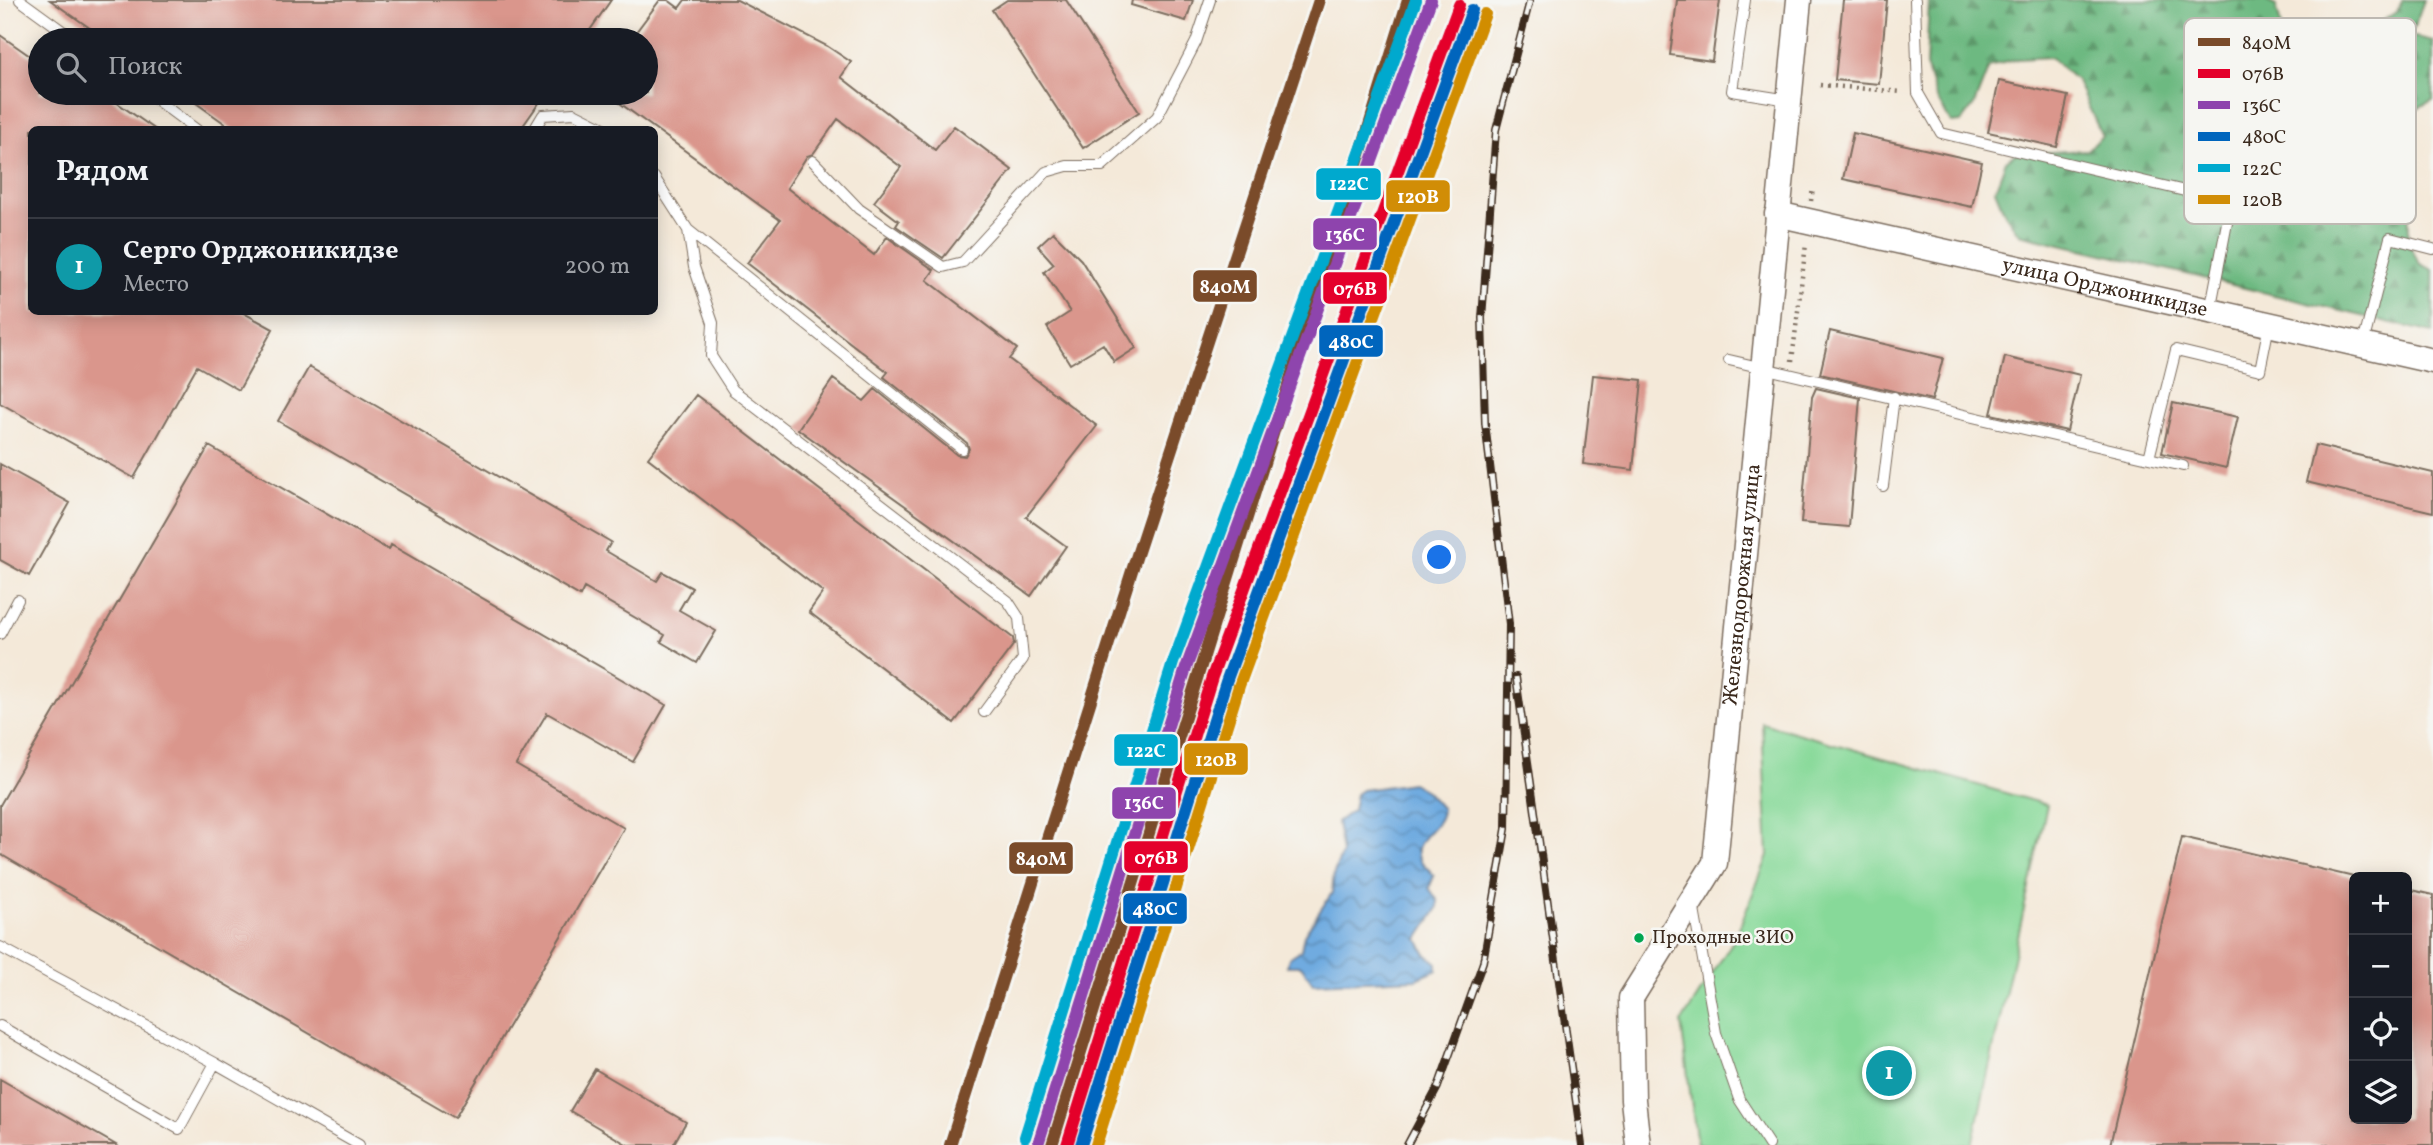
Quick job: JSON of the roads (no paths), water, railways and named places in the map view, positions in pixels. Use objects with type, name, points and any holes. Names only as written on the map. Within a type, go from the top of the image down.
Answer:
[{"type":"street","name":"Железнодорожная улица","points":[[1638,1145],[1633,1100],[1631,998],[1665,938],[1693,900],[1715,863],[1799,0]]},
{"type":"street","name":"улица Орджоникидзе","points":[[1777,214],[1809,219],[2433,361]]},
{"type":"lane","points":[[20,0],[58,28]]},
{"type":"lane","points":[[813,161],[859,208],[943,267],[962,262],[1046,172],[1067,166],[1102,166],[1157,117],[1196,42],[1210,0]]},
{"type":"lane","points":[[1745,0],[1732,91],[1788,100]]},
{"type":"lane","points":[[1915,0],[1918,93],[1941,133],[2184,191]]},
{"type":"lane","points":[[163,105],[191,126]]},
{"type":"lane","points":[[537,126],[543,116],[574,113],[600,126]]},
{"type":"lane","points":[[658,183],[688,230],[962,449]]},
{"type":"lane","points":[[2210,311],[2227,224]]},
{"type":"lane","points":[[688,230],[694,267],[713,323],[711,356],[733,390],[1008,601],[1019,618],[1023,659],[984,712]]},
{"type":"lane","points":[[2362,345],[2390,238],[2433,248]]},
{"type":"lane","points":[[2149,458],[2176,350],[2260,370],[2269,325]]},
{"type":"lane","points":[[1729,360],[2183,466]]},
{"type":"lane","points":[[1883,486],[1894,397]]},
{"type":"lane","points":[[0,634],[18,600]]},
{"type":"lane","points":[[1693,900],[1716,1033],[1739,1099],[1769,1145]]},
{"type":"lane","points":[[0,947],[215,1063],[359,1145]]},
{"type":"lane","points":[[0,1026],[179,1129],[215,1063]]},
{"type":"water","points":[[1412,783],[1426,791],[1442,809],[1441,816],[1419,845],[1418,851],[1420,860],[1434,876],[1429,888],[1438,901],[1438,908],[1418,939],[1425,953],[1437,963],[1437,970],[1417,979],[1313,983],[1301,966],[1287,966],[1289,958],[1301,950],[1304,935],[1332,893],[1334,873],[1342,853],[1337,822],[1353,810],[1356,794],[1362,790]]},
{"type":"railway","points":[[1407,1145],[1438,1087],[1483,962],[1506,829],[1509,624],[1485,423],[1482,318],[1496,130],[1530,0]]},
{"type":"railway","points":[[1516,677],[1582,1145]]},
{"type":"place","name":"Проходные ЗИО","points":[[1639,938]]},
{"type":"place","name":"Серго Орджоникидзе","points":[[1889,1073]]}]
